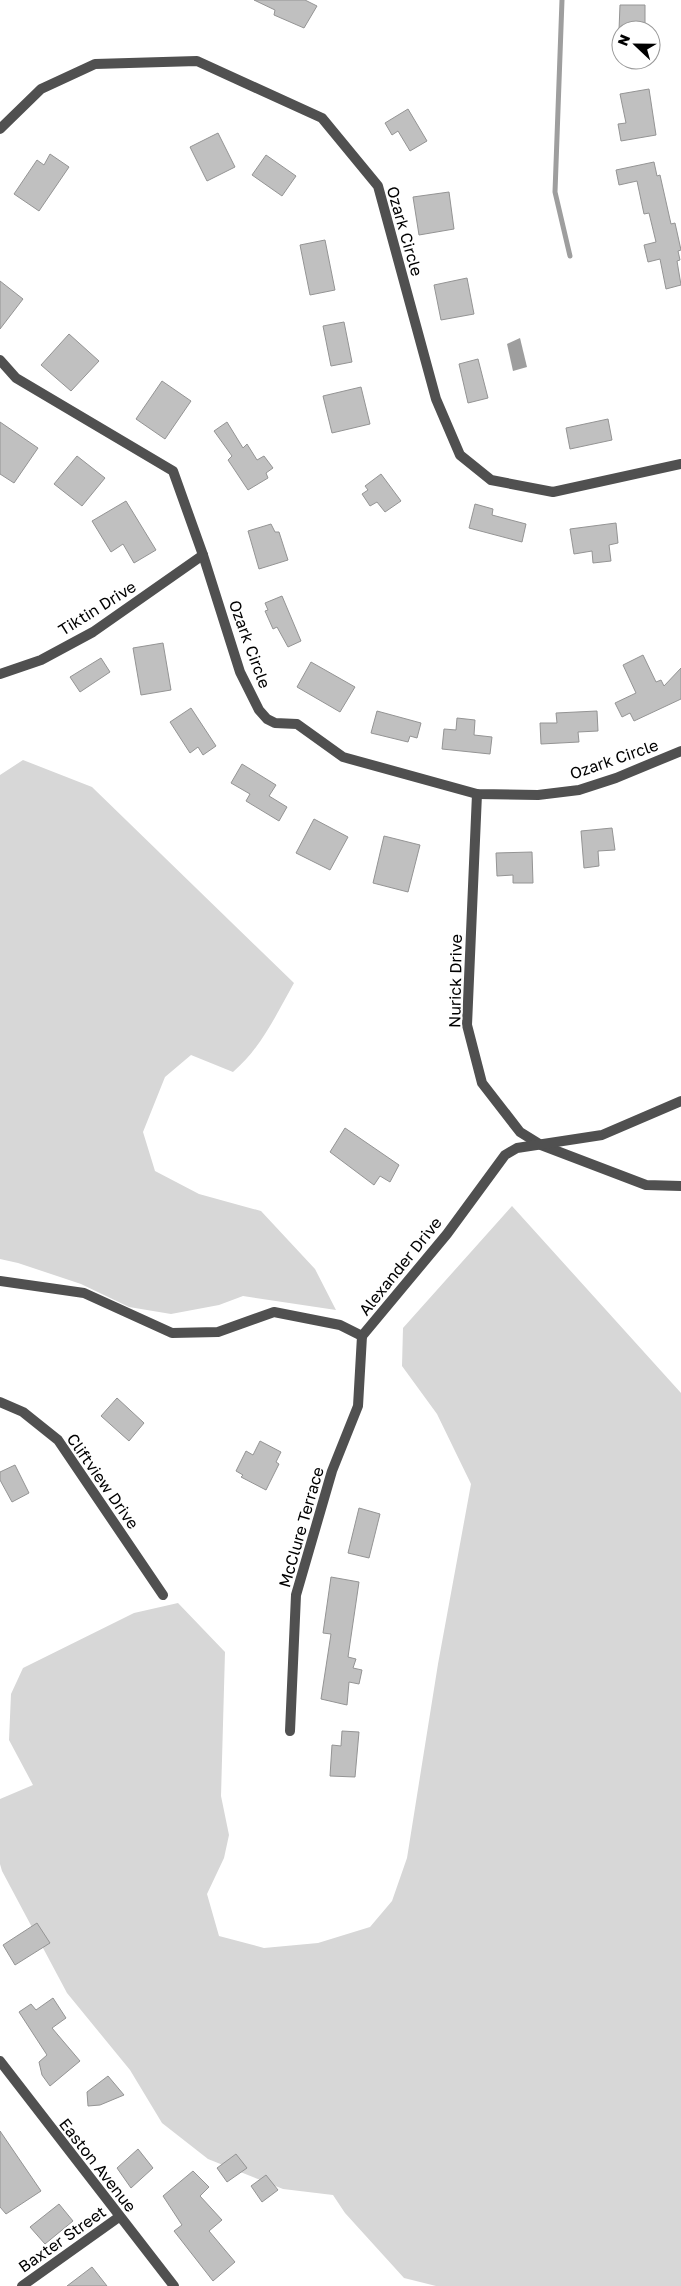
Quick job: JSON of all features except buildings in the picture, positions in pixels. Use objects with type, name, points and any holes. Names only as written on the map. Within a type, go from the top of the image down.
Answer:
[{"type":"street","name":"Ozark Circle","points":[[0,129],[41,89],[95,64],[196,61],[322,118],[378,186],[436,399],[460,455],[491,480],[553,492],[681,464]]},
{"type":"street","name":"Ozark Circle","points":[[0,360],[16,378],[173,471],[203,556],[240,672],[259,710],[267,719],[275,723],[297,724],[342,757],[477,794],[538,794],[579,790],[616,778],[681,751]]},
{"type":"street","name":"Tiktin Drive","points":[[0,674],[41,660],[93,632],[203,556]]},
{"type":"street","name":"Nurick Drive","points":[[477,794],[466,1025],[482,1084],[520,1132],[541,1145],[646,1185],[681,1186]]},
{"type":"street","name":"Alexander Drive","points":[[0,1281],[84,1293],[172,1333],[218,1332],[274,1312],[340,1325],[362,1336],[447,1234],[505,1155],[517,1148],[602,1135],[681,1101]]},
{"type":"street","name":"McClure Terrace","points":[[290,1731],[296,1595],[332,1471],[358,1406],[362,1336]]},
{"type":"street","name":"Cliftview Drive","points":[[0,1402],[23,1412],[58,1440],[163,1596]]},
{"type":"street","name":"Easton Avenue","points":[[0,2061],[174,2286]]},
{"type":"street","name":"Baxter Street","points":[[22,2286],[119,2217]]},
{"type":"shaded area","points":[[520,338],[527,367],[513,371],[507,344]]},
{"type":"shaded area","points":[[23,760],[92,787],[294,983],[260,1042],[233,1072],[191,1055],[165,1077],[143,1132],[155,1171],[199,1194],[261,1211],[315,1269],[336,1310],[243,1296],[219,1305],[171,1314],[129,1307],[81,1284],[0,1259],[0,775]]},
{"type":"shaded area","points":[[512,1206],[681,1393],[681,2286],[436,2286],[404,2278],[345,2213],[333,2195],[283,2189],[208,2159],[162,2123],[130,2070],[67,1993],[0,1864],[0,1799],[33,1785],[9,1740],[11,1694],[23,1668],[134,1613],[178,1603],[225,1652],[221,1796],[229,1835],[224,1858],[207,1894],[219,1936],[264,1948],[318,1943],[370,1927],[392,1901],[407,1858],[438,1664],[471,1484],[437,1414],[402,1366],[403,1328]]},
{"type":"waterway","points":[[562,0],[555,192],[570,256]]}]
